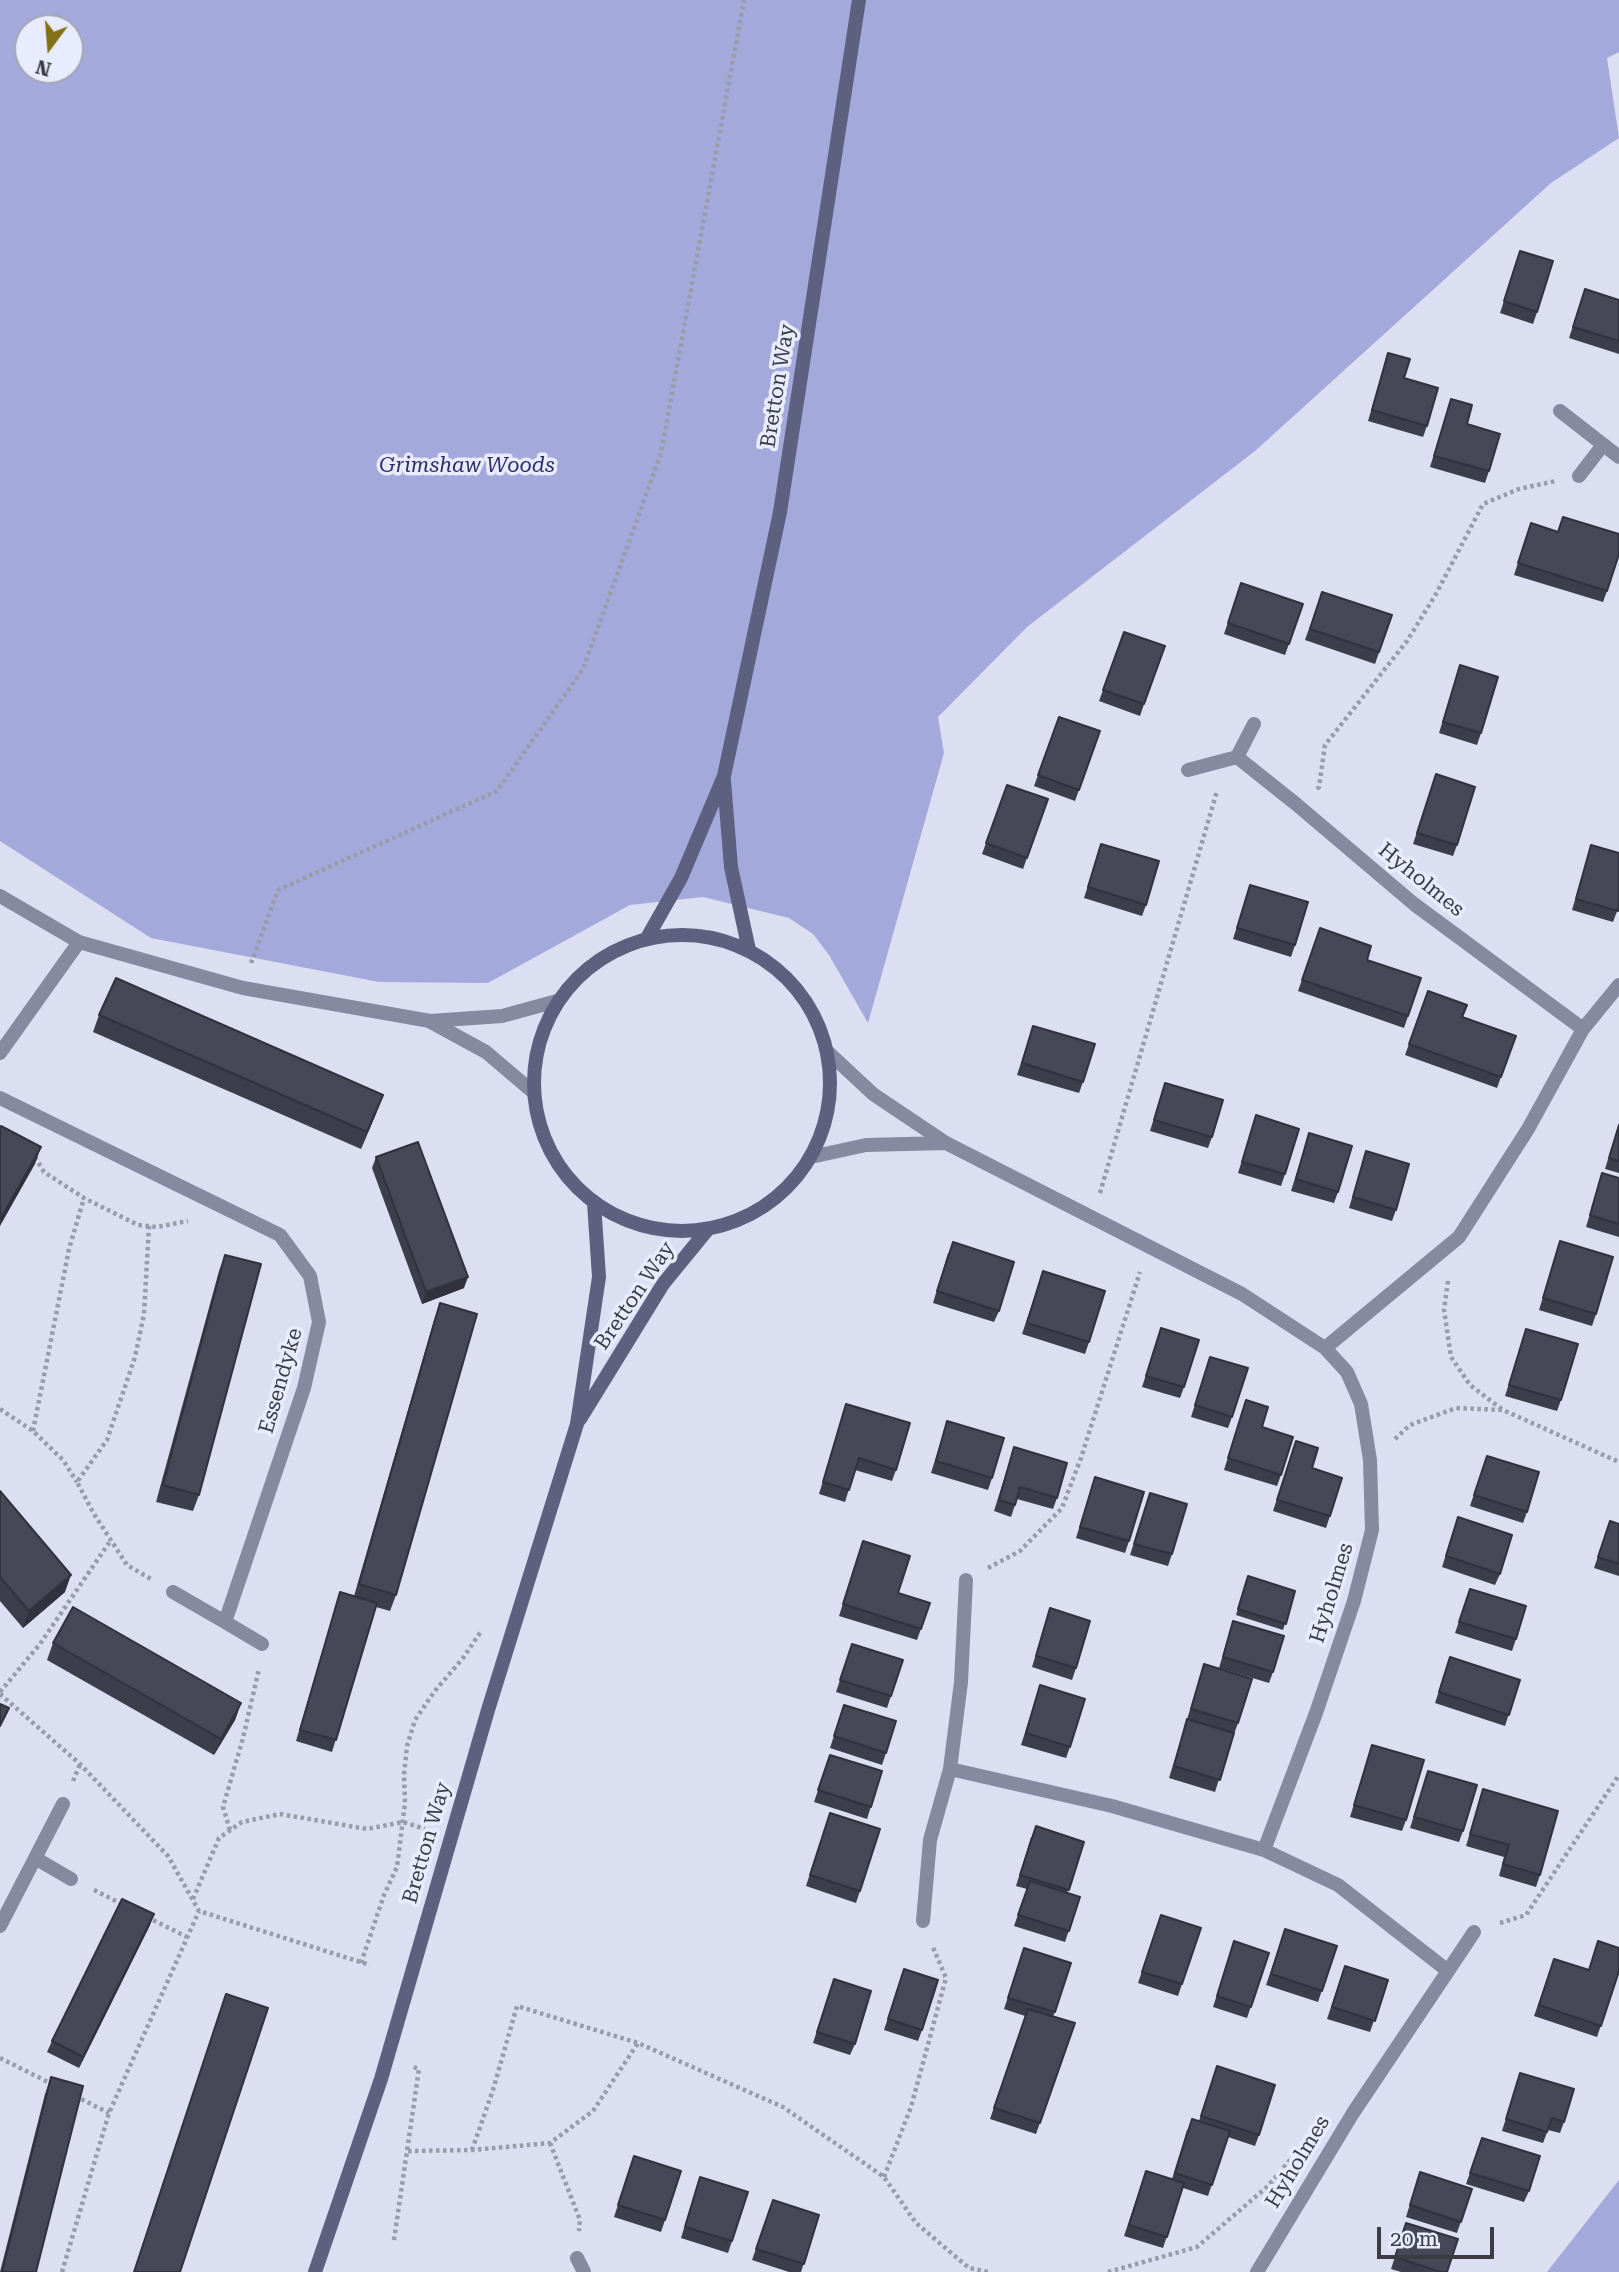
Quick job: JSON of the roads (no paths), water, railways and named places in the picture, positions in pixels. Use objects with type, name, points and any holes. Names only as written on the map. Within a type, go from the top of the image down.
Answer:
[{"type":"street","name":"Bretton Way","points":[[647,938],[681,878],[724,776],[780,512],[859,0]]},
{"type":"street","points":[[1560,411],[1619,457]]},
{"type":"street","points":[[1579,476],[1603,445]]},
{"type":"street","points":[[1188,770],[1231,758],[1254,724]]},
{"type":"street","name":"Hyholmes","points":[[1231,758],[1296,804],[1414,904],[1583,1030]]},
{"type":"street","name":"Bretton Way","points":[[724,776],[731,867],[749,950]]},
{"type":"street","points":[[0,895],[79,942],[243,988],[430,1021],[502,1016],[557,1001]]},
{"type":"street","points":[[681,935],[704,937],[749,950],[785,976],[812,1011],[828,1052],[831,1088],[825,1124],[811,1157],[785,1191],[749,1216],[708,1229],[668,1231],[629,1222],[594,1203],[563,1172],[542,1134],[533,1092],[538,1045],[557,1001],[581,973],[612,951],[647,938],[681,935]]},
{"type":"street","points":[[0,1053],[79,942]]},
{"type":"street","points":[[1325,1349],[1459,1237],[1528,1129],[1583,1030],[1619,985]]},
{"type":"street","points":[[430,1021],[486,1052],[533,1092]]},
{"type":"street","name":"Hyholmes","points":[[828,1052],[873,1094],[946,1143],[1242,1294],[1325,1349],[1347,1372],[1361,1404],[1370,1460],[1373,1530],[1354,1601],[1316,1713],[1264,1850]]},
{"type":"street","name":"Essendyke","points":[[0,1098],[280,1235],[310,1276],[319,1322],[304,1388],[225,1622]]},
{"type":"street","name":"Hyholmes","points":[[811,1157],[866,1146],[946,1143]]},
{"type":"street","name":"Bretton Way","points":[[315,2272],[387,2058],[488,1710],[577,1424],[599,1278],[594,1203]]},
{"type":"street","name":"Bretton Way","points":[[577,1424],[663,1284],[708,1229]]},
{"type":"street","points":[[923,1921],[930,1840],[950,1769],[961,1682],[966,1580]]},
{"type":"street","points":[[173,1592],[262,1644]]},
{"type":"street","points":[[950,1769],[1112,1806],[1264,1850],[1338,1885],[1448,1971]]},
{"type":"street","points":[[0,1926],[63,1804]]},
{"type":"street","points":[[35,1858],[71,1879]]},
{"type":"street","name":"Hyholmes","points":[[1257,2272],[1353,2113],[1474,1932]]},
{"type":"street","points":[[577,2258],[584,2272]]},
{"type":"park label","name":"Grimshaw Woods","points":[[467,466]]}]
